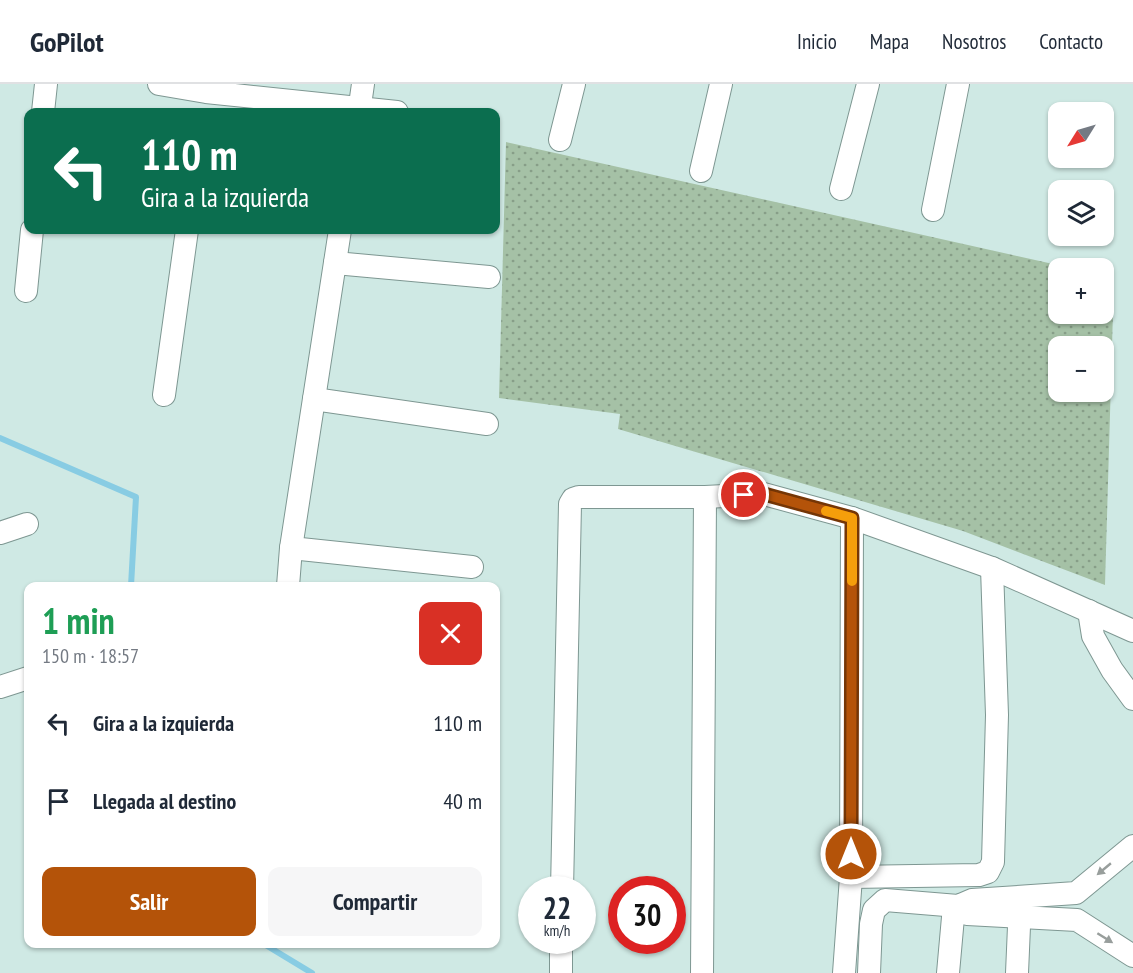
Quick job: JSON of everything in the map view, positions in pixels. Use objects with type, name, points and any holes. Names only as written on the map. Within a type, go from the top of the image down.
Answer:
[{"type":"street","points":[[43,108],[46,84]]},
{"type":"street","points":[[159,84],[205,96],[337,108]]},
{"type":"street","points":[[359,108],[363,84]]},
{"type":"street","points":[[560,140],[574,84]]},
{"type":"street","points":[[701,171],[721,84]]},
{"type":"street","points":[[841,189],[868,84]]},
{"type":"street","points":[[933,210],[958,84]]},
{"type":"street","points":[[26,291],[32,234]]},
{"type":"street","points":[[164,395],[186,234]]},
{"type":"street","points":[[288,582],[291,548],[339,234]]},
{"type":"street","points":[[335,263],[489,277]]},
{"type":"street","points":[[314,399],[487,424]]},
{"type":"street","points":[[562,876],[570,504],[573,499],[579,497],[705,497],[764,494],[852,518],[992,568],[1133,631]]},
{"type":"street","points":[[702,973],[705,497]]},
{"type":"street","points":[[844,973],[851,877],[852,518]]},
{"type":"street","points":[[0,533],[27,524]]},
{"type":"street","points":[[291,548],[472,567]]},
{"type":"street","points":[[851,877],[979,875],[988,872],[993,862],[997,715],[992,568]]},
{"type":"street","points":[[1089,611],[1093,636],[1112,670],[1133,699]]},
{"type":"street","points":[[0,687],[24,679]]},
{"type":"street","points":[[1020,908],[1076,893],[1133,846]]},
{"type":"street","points":[[1076,893],[1077,920]]},
{"type":"street","points":[[869,973],[874,909],[885,900],[956,906],[972,900],[1077,920],[1133,956]]},
{"type":"street","points":[[948,973],[956,906]]},
{"type":"street","points":[[1017,973],[1020,908]]},
{"type":"street","points":[[561,954],[561,973]]},
{"type":"green space","points":[[506,142],[1048,263],[1048,324],[1113,324],[1112,336],[1048,336],[1048,402],[1110,402],[1105,585],[963,531],[618,429],[620,414],[499,398]]},
{"type":"waterway","points":[[0,438],[136,497],[131,582]]},
{"type":"waterway","points":[[271,948],[312,973]]},
{"type":"slow traffic","points":[[826,511],[852,518],[852,581]]},
{"type":"route","points":[[744,495],[764,494],[852,518],[851,854]]}]
